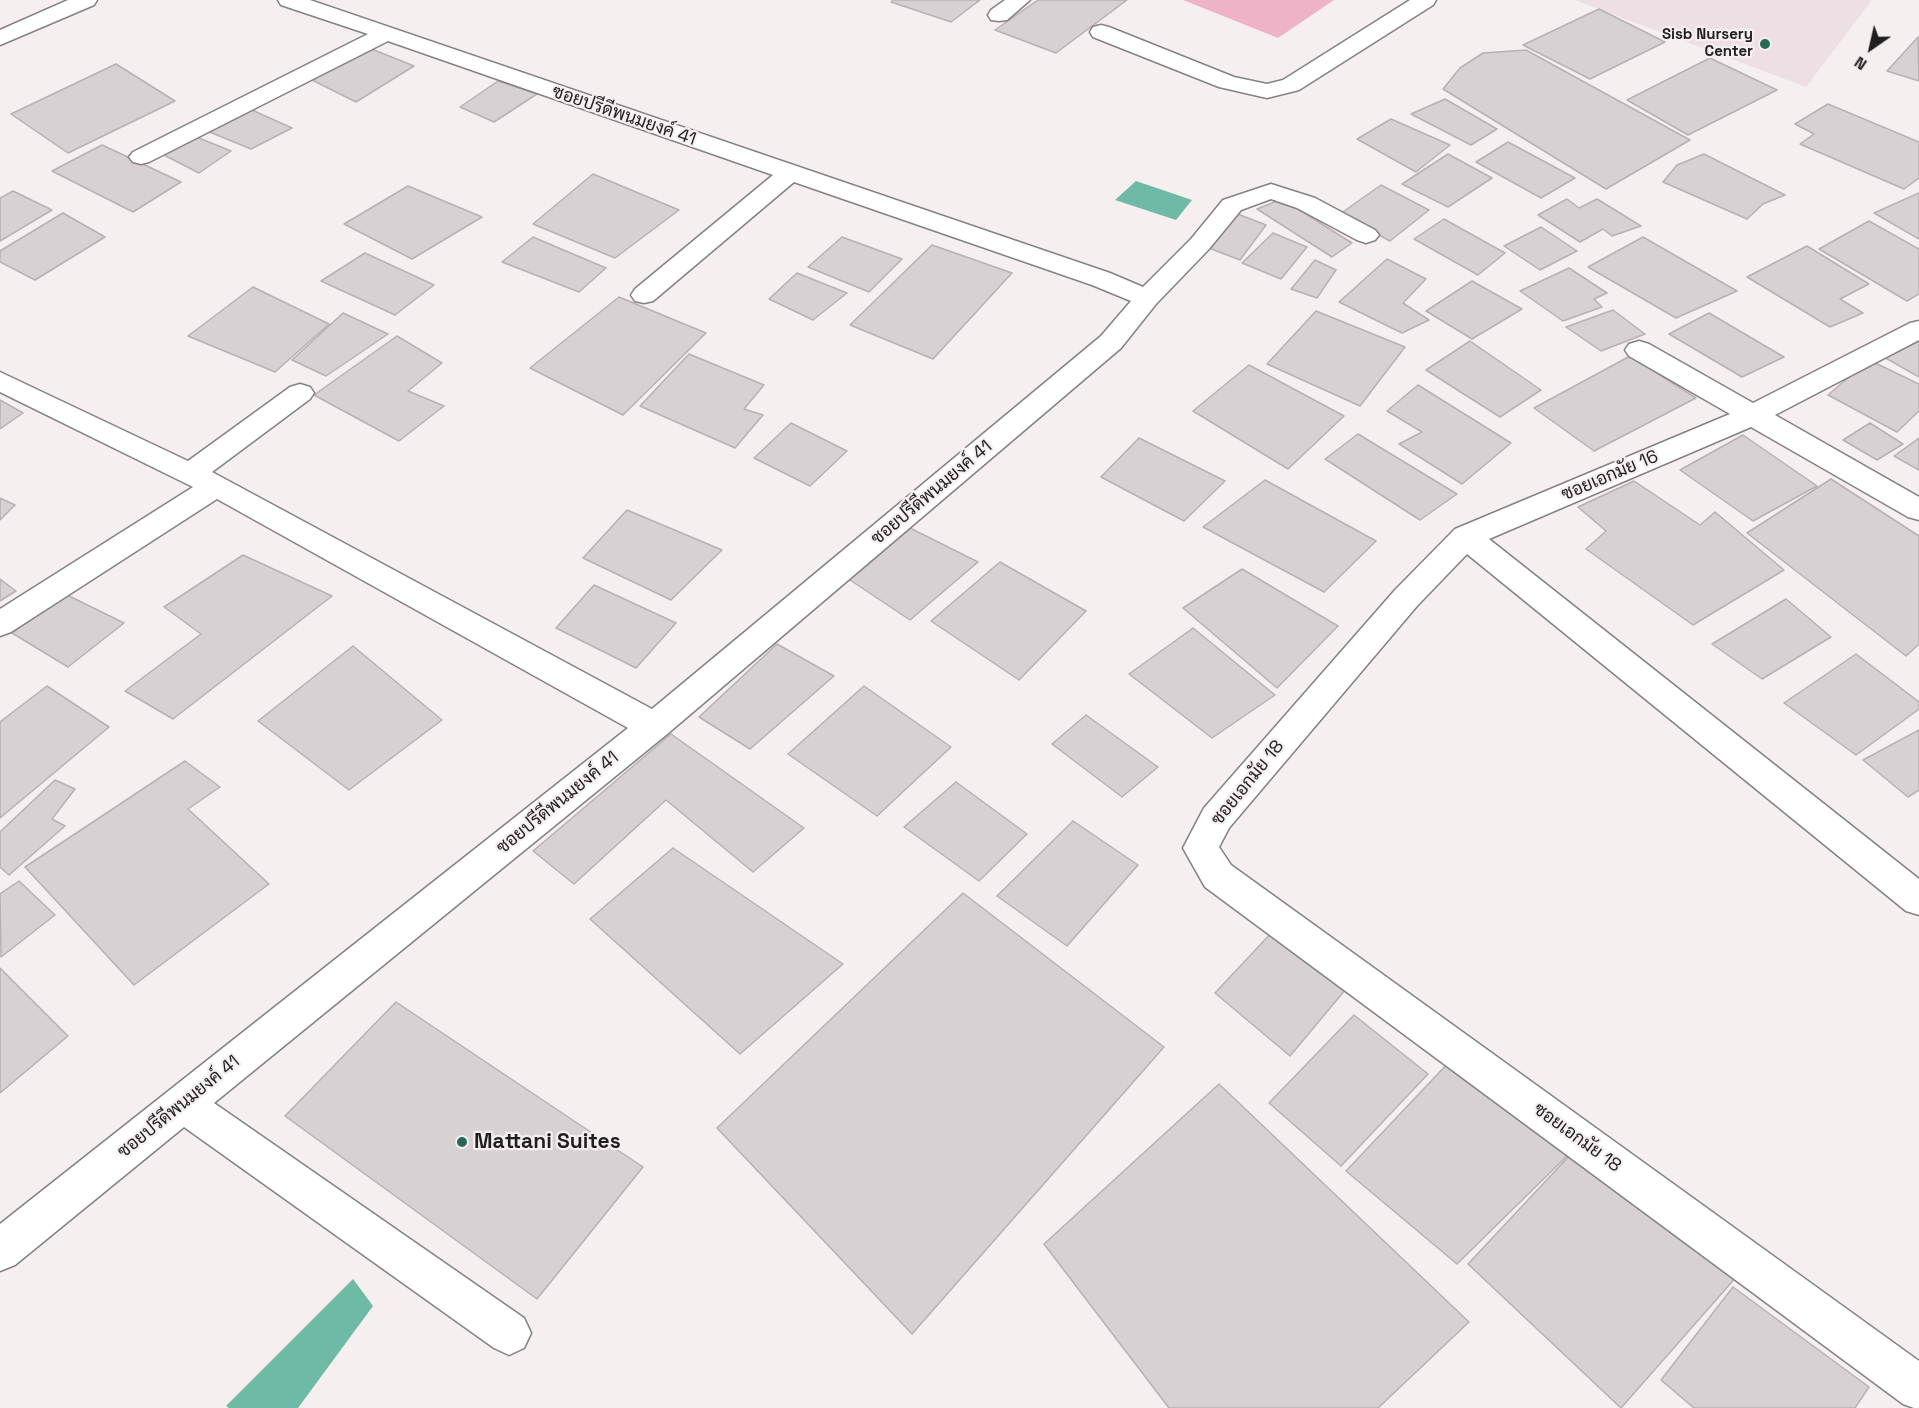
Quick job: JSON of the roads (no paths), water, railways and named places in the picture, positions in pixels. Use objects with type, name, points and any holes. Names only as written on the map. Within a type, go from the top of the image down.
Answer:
[{"type":"street","points":[[0,38],[86,0]]},
{"type":"street","name":"ซอยปรีดีพนมยงค์ 41","points":[[0,1250],[654,726],[1111,342],[1147,298],[1101,279],[386,34],[336,7],[288,0]]},
{"type":"street","points":[[999,15],[1019,0]]},
{"type":"street","points":[[1101,32],[1227,82],[1267,91],[1291,85],[1425,0]]},
{"type":"street","points":[[141,157],[386,34]]},
{"type":"street","points":[[644,295],[790,173]]},
{"type":"street","points":[[1147,298],[1200,244],[1232,205],[1271,191],[1306,203],[1366,236]]},
{"type":"street","name":"ซอยเอกมัย 16","points":[[1466,537],[1753,415],[1919,329]]},
{"type":"street","points":[[1639,350],[1919,510]]},
{"type":"street","points":[[0,381],[203,480],[654,726]]},
{"type":"street","points":[[0,624],[203,480],[300,393]]},
{"type":"street","points":[[1466,537],[1919,900]]},
{"type":"street","name":"ซอยเอกมัย 18","points":[[1466,537],[1406,598],[1216,818],[1201,848],[1218,876],[1919,1388]]},
{"type":"street","points":[[183,1104],[509,1333]]},
{"type":"place","name":"Sisb Nursery Center","points":[[1765,44]]},
{"type":"place","name":"Mattani Suites","points":[[462,1142]]}]
